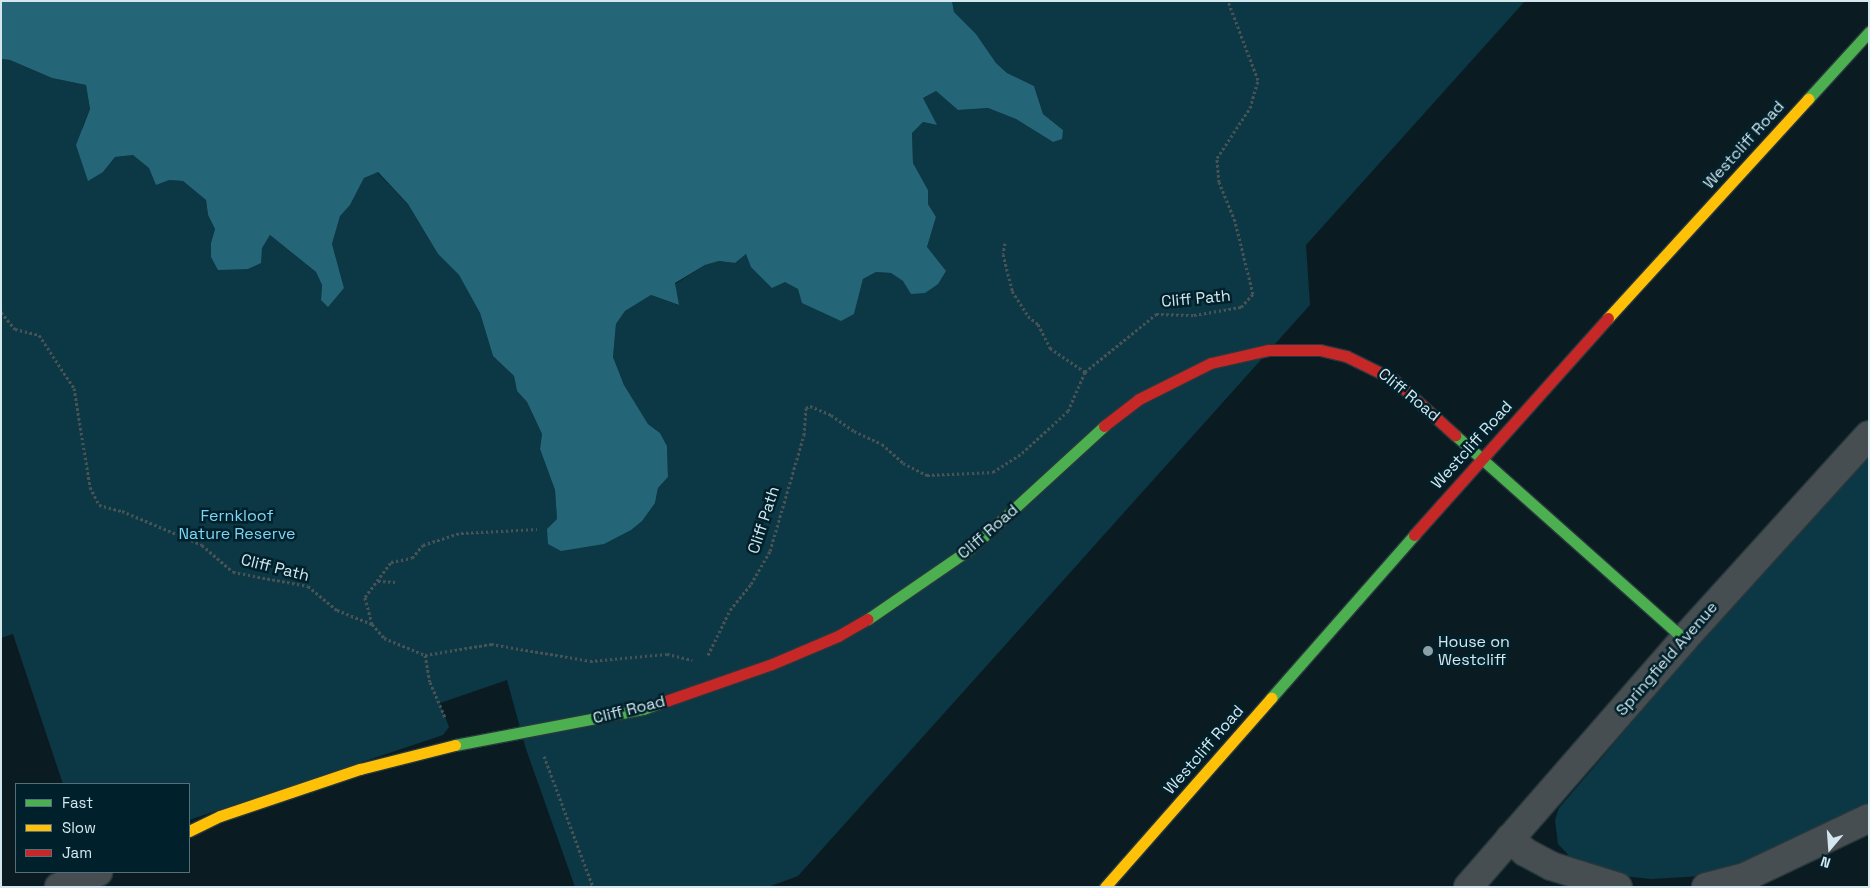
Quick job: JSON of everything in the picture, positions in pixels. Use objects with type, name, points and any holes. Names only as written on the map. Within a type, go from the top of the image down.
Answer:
[{"type":"street","name":"Westcliff Road","points":[[1105,887],[1482,458],[1869,32]]},
{"type":"street","name":"Cliff Road","points":[[190,830],[220,816],[360,769],[456,746],[643,709],[772,664],[838,636],[890,606],[970,548],[1111,418],[1161,386],[1239,355],[1268,350],[1320,350],[1370,366],[1393,379],[1684,639]]},
{"type":"street","name":"Springfield Avenue","points":[[1468,887],[1684,639],[1869,436]]},
{"type":"street","points":[[1706,887],[1745,877],[1869,818]]},
{"type":"street","points":[[1510,838],[1525,852],[1551,866],[1618,887]]},
{"type":"street","points":[[59,887],[95,873]]},
{"type":"path","name":"Cliff Path","points":[[704,662],[730,610],[751,584],[770,551],[804,434],[806,408],[810,406],[831,415],[854,431],[882,444],[903,463],[927,475],[993,472],[1022,453],[1068,411],[1085,372],[1156,314],[1194,315],[1241,307],[1253,294],[1235,221],[1218,182],[1217,158],[1250,108],[1258,80],[1228,1]]},
{"type":"path","points":[[1006,243],[1003,254],[1012,291],[1028,316],[1038,324],[1050,348],[1085,372]]},
{"type":"path","name":"Cliff Path","points":[[1,312],[15,329],[39,335],[74,388],[90,487],[99,506],[122,511],[202,545],[233,572],[308,586],[337,610],[372,624],[384,638],[425,655]]},
{"type":"path","points":[[372,624],[365,597],[391,562],[412,558],[424,545],[461,533],[537,529]]},
{"type":"path","points":[[377,581],[395,582]]},
{"type":"path","points":[[456,746],[430,682],[425,655],[490,644],[590,661],[667,654],[695,660]]},
{"type":"path","points":[[535,731],[592,887]]},
{"type":"green space","name":"Fernkloof Nature Reserve","points":[[952,1],[1525,1],[1306,245],[1310,305],[798,876],[768,887],[575,887],[526,749],[507,680],[440,703],[449,727],[443,735],[190,820],[190,783],[63,783],[13,634],[1,638],[1,59],[10,60],[52,78],[86,85],[90,109],[82,128],[103,172],[115,157],[133,155],[169,180],[183,181],[206,200],[208,215],[215,229],[211,243],[233,267],[248,269],[270,235],[316,272],[322,285],[321,300],[344,288],[332,244],[340,215],[350,205],[364,178],[377,172],[408,204],[438,254],[459,275],[480,313],[493,356],[514,376],[517,391],[527,402],[542,434],[540,449],[555,490],[557,519],[655,503],[658,488],[668,477],[667,446],[660,433],[648,424],[624,385],[613,357],[616,324],[625,311],[651,295],[678,305],[675,284],[705,265],[719,261],[735,263],[746,254],[798,289],[854,314],[863,279],[876,272],[891,273],[903,281],[927,247],[936,217],[928,204],[928,190],[913,163],[912,133],[923,122],[936,125],[923,98],[936,91],[958,110],[988,108],[1016,119],[1053,142],[1063,130],[1043,114],[1034,86],[1007,73],[996,63],[976,34],[954,12]]},
{"type":"green space","points":[[1869,455],[1869,802],[1749,862],[1702,876],[1651,879],[1624,876],[1575,862],[1558,844],[1555,820],[1559,808],[1700,642]]},
{"type":"shaded area","points":[[1,1],[952,1],[954,12],[976,34],[996,63],[1007,73],[1034,86],[1043,114],[1063,130],[1062,139],[1053,142],[1016,119],[988,108],[958,110],[936,91],[923,98],[937,125],[923,122],[912,133],[913,163],[928,190],[928,204],[936,217],[927,247],[946,271],[938,284],[925,293],[911,294],[903,281],[891,273],[876,272],[863,279],[854,314],[841,321],[802,303],[798,289],[785,282],[772,288],[751,267],[746,254],[735,263],[719,261],[705,265],[675,283],[679,305],[651,295],[625,311],[616,324],[613,357],[624,385],[648,424],[660,433],[667,446],[668,477],[658,488],[655,503],[642,521],[631,530],[604,544],[561,551],[548,544],[547,529],[557,519],[555,490],[540,449],[542,434],[527,402],[517,391],[514,376],[493,356],[480,313],[459,275],[438,254],[408,204],[378,172],[364,178],[350,205],[340,216],[332,244],[344,288],[328,307],[321,300],[322,285],[316,272],[270,235],[262,248],[261,263],[248,269],[218,270],[211,257],[211,243],[215,229],[208,215],[206,200],[183,181],[169,180],[156,185],[149,168],[133,155],[115,157],[103,172],[88,181],[76,145],[90,109],[86,85],[52,78],[10,60],[1,59]]},
{"type":"traffic: fast","points":[[1808,99],[1869,32]]},
{"type":"traffic: fast","points":[[868,619],[970,549],[1104,426]]},
{"type":"traffic: fast","points":[[1455,435],[1684,639]]},
{"type":"traffic: fast","points":[[1271,698],[1414,535]]},
{"type":"traffic: fast","points":[[455,745],[643,709],[663,702]]},
{"type":"traffic: slow","points":[[1608,318],[1808,99]]},
{"type":"traffic: slow","points":[[1105,887],[1271,698]]},
{"type":"traffic: slow","points":[[190,831],[220,816],[360,769],[455,745]]},
{"type":"traffic: jam","points":[[1414,535],[1608,318]]},
{"type":"traffic: jam","points":[[1104,426],[1139,399],[1211,363],[1268,350],[1320,350],[1346,356],[1393,379],[1455,435]]},
{"type":"traffic: jam","points":[[663,702],[772,664],[838,636],[868,619]]},
{"type":"place","name":"House on Westcliff","points":[[1428,651]]}]
